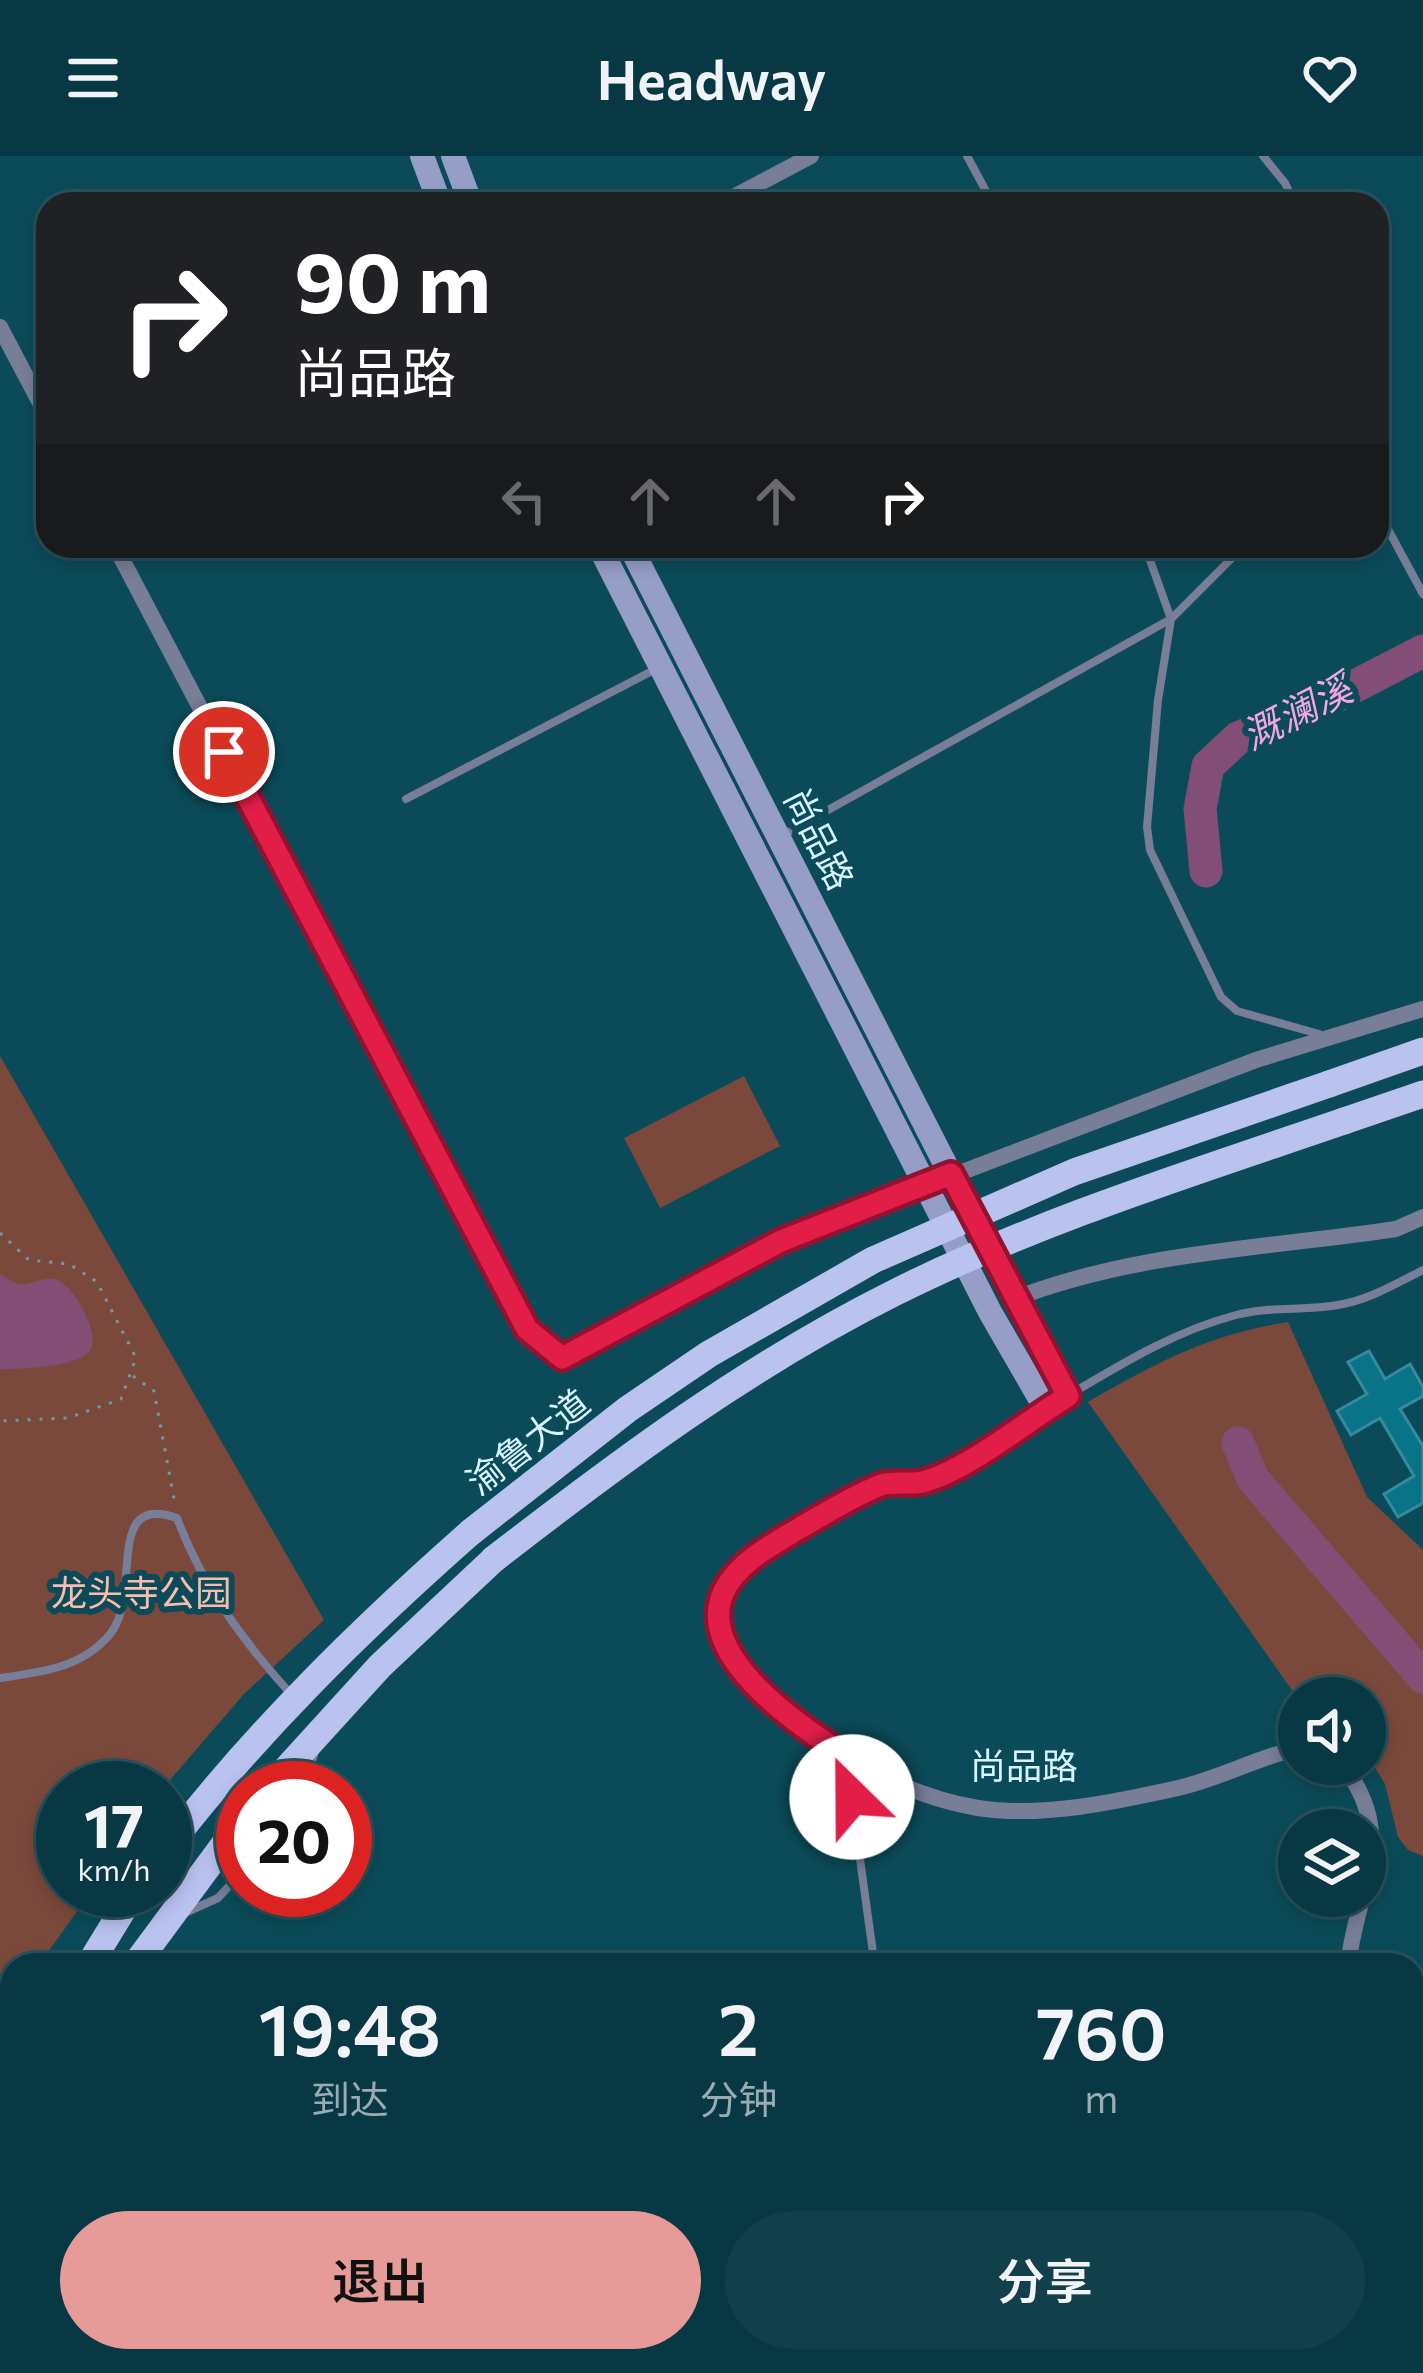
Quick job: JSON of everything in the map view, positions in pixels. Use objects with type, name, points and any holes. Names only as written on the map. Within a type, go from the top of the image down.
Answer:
[{"type":"highway","name":"渝鲁大道","points":[[192,1817],[296,1698],[470,1532],[628,1409],[709,1354],[873,1260],[1074,1172],[1423,1051]]},
{"type":"highway","name":"渝鲁大道","points":[[292,1761],[326,1721],[494,1558],[646,1441],[733,1383],[896,1292],[1087,1209],[1423,1094]]},
{"type":"highway","points":[[143,1953],[216,1855]]},
{"type":"highway","points":[[96,1953],[118,1917]]},
{"type":"main road","points":[[422,156],[436,192]]},
{"type":"main road","points":[[453,156],[466,192]]},
{"type":"main road","name":"尚品路","points":[[605,558],[990,1312],[1057,1402]]},
{"type":"main road","name":"尚品路","points":[[636,558],[1014,1299],[1057,1402]]},
{"type":"street","points":[[743,192],[811,156]]},
{"type":"street","points":[[0,327],[36,395]]},
{"type":"street","points":[[121,558],[527,1329],[562,1358],[781,1241],[1256,1060],[1423,1009]]},
{"type":"street","points":[[1014,1299],[1049,1285],[1125,1267],[1396,1229],[1423,1217]]},
{"type":"street","name":"尚品路","points":[[1057,1402],[956,1467],[926,1481],[884,1484],[771,1545],[726,1587],[719,1611],[721,1636],[732,1657],[754,1685],[869,1771],[981,1809],[1060,1809],[1181,1788],[1278,1755]]},
{"type":"street","points":[[1351,1953],[1373,1859],[1365,1803],[1354,1785]]},
{"type":"lane","points":[[967,156],[986,192]]},
{"type":"lane","points":[[1262,156],[1290,192]]},
{"type":"lane","points":[[1389,531],[1423,594]]},
{"type":"lane","points":[[1149,558],[1171,619],[1157,700],[1147,827],[1150,850],[1221,997],[1237,1011],[1333,1036]]},
{"type":"lane","points":[[778,838],[1171,619],[1232,558]]},
{"type":"lane","points":[[406,799],[661,667]]},
{"type":"lane","points":[[1057,1402],[1191,1329],[1241,1314],[1331,1307],[1365,1299],[1423,1270]]},
{"type":"lane","points":[[0,1678],[74,1662],[110,1635],[123,1613],[128,1591],[128,1539],[135,1523],[159,1511],[177,1518],[194,1558],[242,1641],[296,1698]]},
{"type":"lane","points":[[313,1761],[326,1721]]},
{"type":"lane","points":[[846,1756],[873,1953]]},
{"type":"lane","points":[[164,1923],[216,1899]]},
{"type":"path","points":[[0,1233],[29,1260],[68,1264],[98,1282],[136,1358],[122,1399],[68,1418],[0,1421]]},
{"type":"path","points":[[130,1374],[154,1391],[177,1518]]},
{"type":"green space","name":"龙头寺公园","points":[[0,1056],[324,1620],[244,1694],[186,1761],[36,1761],[36,1917],[73,1917],[47,1953],[0,1953]]},
{"type":"green space","points":[[744,1076],[780,1146],[660,1208],[624,1138]]},
{"type":"green space","points":[[1288,1322],[1367,1497],[1423,1550],[1423,1856],[1408,1850],[1398,1837],[1385,1785],[1386,1677],[1283,1677],[1088,1402],[1184,1352]]},
{"type":"shaded area","points":[[0,1274],[17,1284],[54,1279],[69,1288],[92,1331],[91,1349],[63,1364],[0,1369]]},
{"type":"building","points":[[1369,1351],[1385,1379],[1410,1364],[1423,1387],[1423,1396],[1400,1409],[1423,1446],[1423,1503],[1398,1517],[1384,1494],[1414,1476],[1380,1418],[1351,1435],[1337,1411],[1367,1394],[1348,1362]]},
{"type":"waterway","name":"溉澜溪","points":[[1206,871],[1200,809],[1208,766],[1238,738],[1336,696],[1423,651]]},
{"type":"waterway","name":"溉澜溪","points":[[1238,1443],[1253,1479],[1423,1677]]},
{"type":"route","points":[[224,752],[527,1329],[562,1358],[781,1241],[951,1174],[1068,1396],[956,1467],[926,1481],[884,1484],[771,1545],[726,1587],[719,1611],[721,1636],[754,1685],[846,1756],[852,1797]]}]
